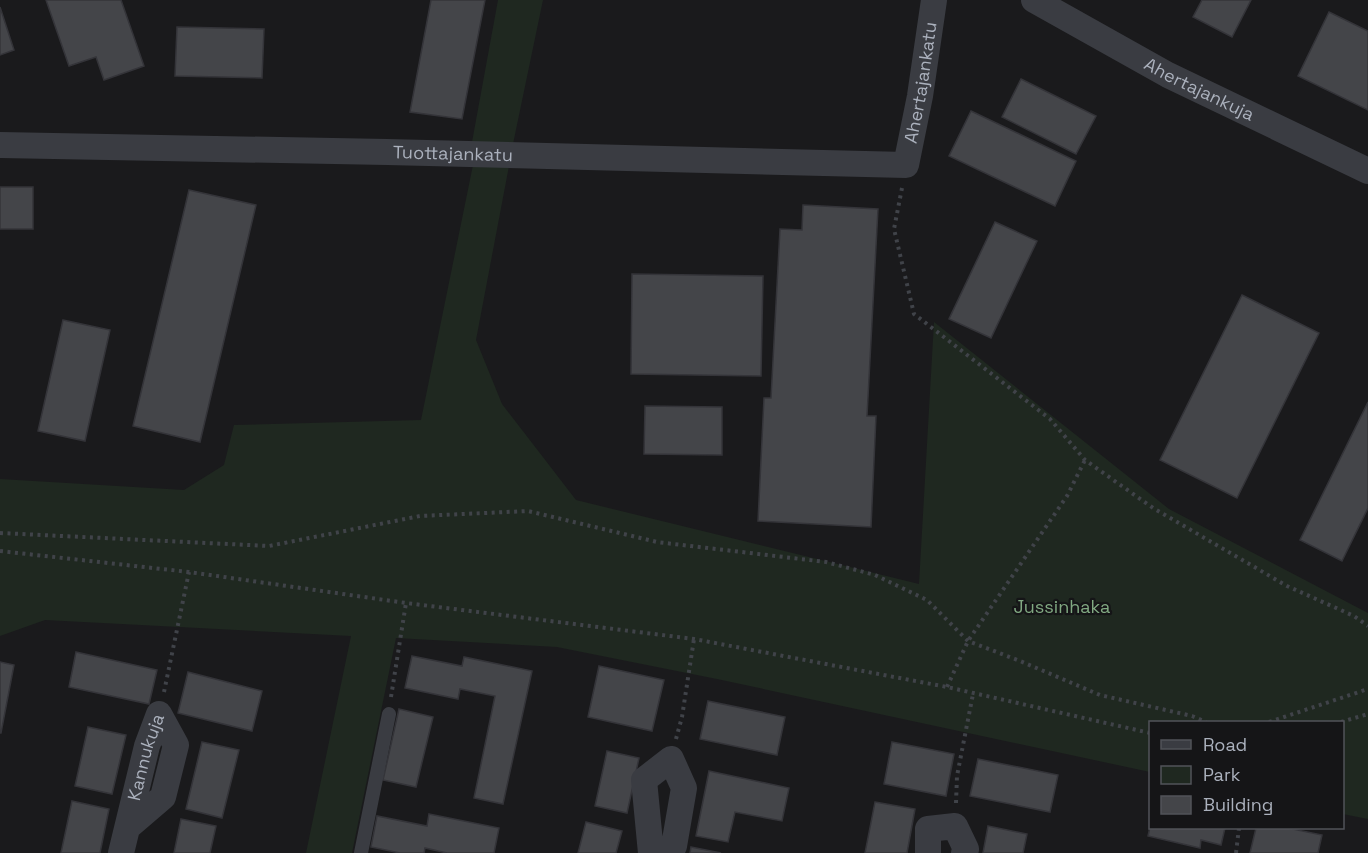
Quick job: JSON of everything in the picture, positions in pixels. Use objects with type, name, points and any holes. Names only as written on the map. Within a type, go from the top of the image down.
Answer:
[{"type":"street","name":"Ahertajankatu","points":[[906,165],[920,96],[934,0]]},
{"type":"street","name":"Ahertajankuja","points":[[1034,0],[1168,75],[1368,171]]},
{"type":"street","name":"Tuottajankatu","points":[[0,145],[906,165]]},
{"type":"street","name":"Kannukuja","points":[[121,853],[128,827],[163,796],[176,745],[159,714]]},
{"type":"street","points":[[651,853],[644,780],[671,759],[684,788],[674,846],[670,853]]},
{"type":"street","points":[[928,853],[928,829],[955,825],[966,849],[964,853]]},
{"type":"lane","points":[[361,853],[389,714]]},
{"type":"path","points":[[906,165],[894,229],[914,314],[1050,419],[1085,460],[1163,514],[1287,586],[1354,616],[1368,626]]},
{"type":"path","points":[[947,687],[968,641],[1067,496],[1085,460]]},
{"type":"path","points":[[0,533],[269,546],[420,516],[528,511],[657,542],[826,562],[875,575],[927,600],[968,641],[1100,695],[1192,716],[1202,721]]},
{"type":"path","points":[[0,551],[189,572],[406,603],[694,639],[947,687],[1149,733]]},
{"type":"path","points":[[159,714],[189,572]]},
{"type":"path","points":[[389,714],[406,603]]},
{"type":"path","points":[[671,759],[682,717],[694,639]]},
{"type":"path","points":[[1275,721],[1368,689]]},
{"type":"path","points":[[955,825],[957,776],[973,694]]},
{"type":"path","points":[[1344,722],[1368,714]]},
{"type":"path","points":[[1236,853],[1239,829]]},
{"type":"green space","points":[[498,0],[543,0],[513,144],[472,142]]},
{"type":"green space","name":"Jussinhaka","points":[[473,165],[509,166],[476,340],[502,404],[576,500],[919,584],[934,322],[1169,509],[1368,613],[1368,819],[1344,814],[1344,721],[1149,721],[1149,772],[557,647],[396,638],[352,853],[306,853],[351,636],[45,620],[0,636],[0,479],[184,490],[224,465],[234,425],[421,420]]},
{"type":"building","points":[[46,0],[121,0],[144,66],[104,80],[96,57],[69,66]]},
{"type":"building","points":[[431,0],[485,0],[462,119],[410,112]]},
{"type":"building","points":[[1202,0],[1251,0],[1232,37],[1193,17]]},
{"type":"building","points":[[0,7],[14,50],[0,55]]},
{"type":"building","points":[[1329,12],[1368,31],[1368,110],[1298,76]]},
{"type":"building","points":[[177,27],[264,29],[262,78],[175,76]]},
{"type":"building","points":[[1021,79],[1096,116],[1076,154],[1002,117]]},
{"type":"building","points":[[971,111],[1076,161],[1055,206],[949,156]]},
{"type":"building","points":[[0,187],[33,187],[33,229],[0,229]]},
{"type":"building","points":[[189,190],[256,205],[200,442],[133,426]]},
{"type":"building","points":[[803,205],[878,209],[867,416],[876,416],[871,527],[758,521],[764,398],[771,398],[780,229],[802,230]]},
{"type":"building","points":[[995,222],[1037,241],[991,338],[949,319]]},
{"type":"building","points":[[632,274],[763,276],[761,376],[631,374]]},
{"type":"building","points":[[1242,295],[1319,333],[1237,498],[1160,460]]},
{"type":"building","points":[[63,320],[110,330],[85,441],[38,431]]},
{"type":"building","points":[[1368,402],[1368,508],[1342,561],[1300,540]]},
{"type":"building","points":[[645,406],[722,407],[722,455],[644,454]]},
{"type":"building","points":[[76,652],[157,670],[149,704],[69,687]]},
{"type":"building","points":[[412,656],[462,666],[464,657],[532,671],[503,804],[474,798],[495,696],[460,689],[458,699],[405,688]]},
{"type":"building","points":[[0,662],[14,665],[1,733],[0,733]]},
{"type":"building","points":[[599,666],[664,680],[652,731],[588,717]]},
{"type":"building","points":[[188,672],[262,691],[252,731],[178,713]]},
{"type":"building","points":[[708,701],[785,717],[777,755],[700,739]]},
{"type":"building","points":[[399,709],[433,717],[416,787],[383,780]]},
{"type":"building","points":[[88,727],[126,735],[112,794],[75,786]]},
{"type":"building","points":[[202,742],[239,750],[222,818],[186,809]]},
{"type":"building","points":[[892,742],[954,754],[946,796],[884,784]]},
{"type":"building","points":[[607,751],[639,758],[627,813],[595,806]]},
{"type":"building","points":[[978,759],[1058,775],[1050,812],[970,796]]},
{"type":"building","points":[[709,771],[789,788],[782,821],[735,812],[728,842],[696,836]]},
{"type":"building","points":[[72,801],[109,809],[100,853],[61,853]]},
{"type":"building","points":[[875,802],[915,809],[907,853],[865,853]]},
{"type":"building","points":[[429,814],[499,828],[494,853],[447,853],[425,848],[424,853],[400,853],[371,847],[377,816],[427,826]]},
{"type":"building","points":[[181,819],[216,826],[210,853],[174,853]]},
{"type":"building","points":[[586,822],[622,831],[616,853],[578,853]]},
{"type":"building","points":[[988,826],[1027,834],[1023,853],[983,853]]},
{"type":"building","points":[[1150,829],[1225,829],[1221,845],[1201,840],[1200,848],[1148,836]]},
{"type":"building","points":[[1256,829],[1293,829],[1322,835],[1318,853],[1250,853]]},
{"type":"building","points":[[691,847],[721,853],[690,853]]}]
